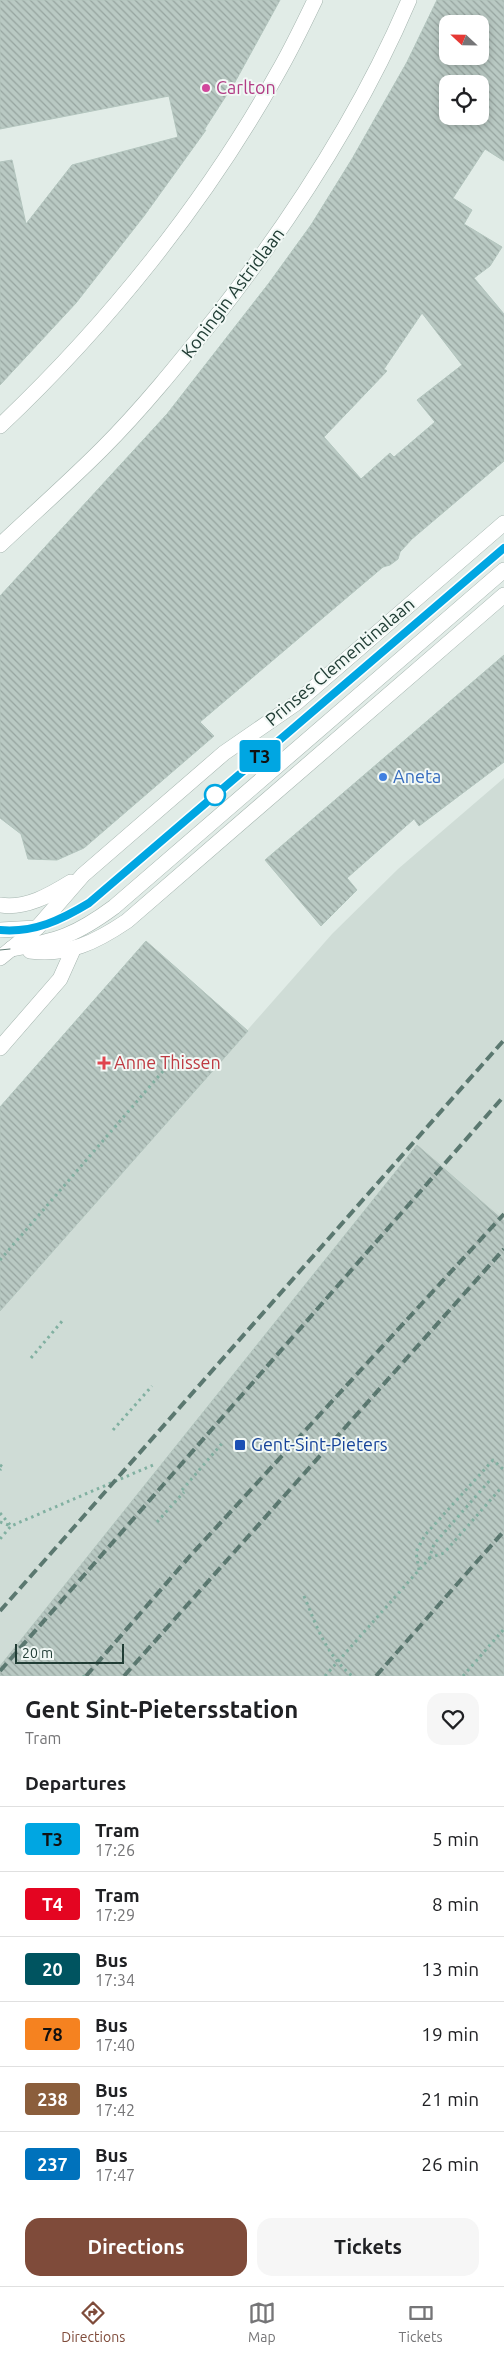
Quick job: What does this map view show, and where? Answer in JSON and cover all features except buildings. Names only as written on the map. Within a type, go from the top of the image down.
[{"type":"street","points":[[0,426],[41,388],[106,316],[218,170],[272,82],[315,0]]},
{"type":"street","name":"Koningin Astridlaan","points":[[0,544],[103,448],[173,372],[246,278],[289,218],[353,117],[410,0]]},
{"type":"street","name":"Prinses Clementinalaan","points":[[84,875],[224,753],[295,704],[504,523]]},
{"type":"street","points":[[2,951],[41,944],[78,932],[114,907],[504,570]]},
{"type":"street","points":[[2,951],[43,953],[73,950],[108,934],[127,921],[504,596]]},
{"type":"street","points":[[0,905],[8,906],[42,900],[84,875]]},
{"type":"street","points":[[2,951],[38,928],[84,875]]},
{"type":"street","points":[[0,930],[38,928]]},
{"type":"street","points":[[0,1048],[60,979],[73,950]]},
{"type":"path","points":[[0,1260],[164,1070]]},
{"type":"path","points":[[31,1358],[63,1320]]},
{"type":"path","points":[[113,1430],[152,1386]]},
{"type":"path","points":[[157,1522],[224,1442]]},
{"type":"path","points":[[419,1570],[416,1552],[425,1535],[493,1460],[504,1470]]},
{"type":"path","points":[[0,1465],[3,1467],[0,1470]]},
{"type":"path","points":[[0,1539],[11,1526],[153,1465]]},
{"type":"path","points":[[325,1676],[419,1570],[429,1558],[434,1544],[491,1479]]},
{"type":"path","points":[[429,1558],[444,1553],[501,1488]]},
{"type":"path","points":[[0,1514],[11,1526]]},
{"type":"path","points":[[0,1522],[11,1526]]},
{"type":"path","points":[[304,1596],[327,1649],[337,1663],[352,1676]]},
{"type":"path","points":[[463,1676],[504,1629]]},
{"type":"shaded area","points":[[504,778],[504,1676],[0,1676],[0,1311],[332,934],[398,869]]},
{"type":"tram line","points":[[37,928],[63,918],[89,903],[504,547]]},
{"type":"tram line","name":"T3","points":[[0,930],[38,928],[63,918],[89,903],[504,548]]},
{"type":"tram line","points":[[0,950],[10,949]]},
{"type":"railway","points":[[0,1611],[504,1040]]},
{"type":"railway","points":[[0,1671],[504,1096]]},
{"type":"railway","points":[[86,1676],[190,1556],[504,1214]]},
{"type":"railway","points":[[124,1676],[504,1249]]},
{"type":"railway","points":[[376,1676],[504,1531]]},
{"type":"place","name":"Carlton","points":[[206,88]]},
{"type":"place","name":"Aneta","points":[[383,777]]},
{"type":"place","name":"Anne Thissen","points":[[104,1063]]},
{"type":"place","name":"Gent-Sint-Pieters","points":[[240,1445]]}]
